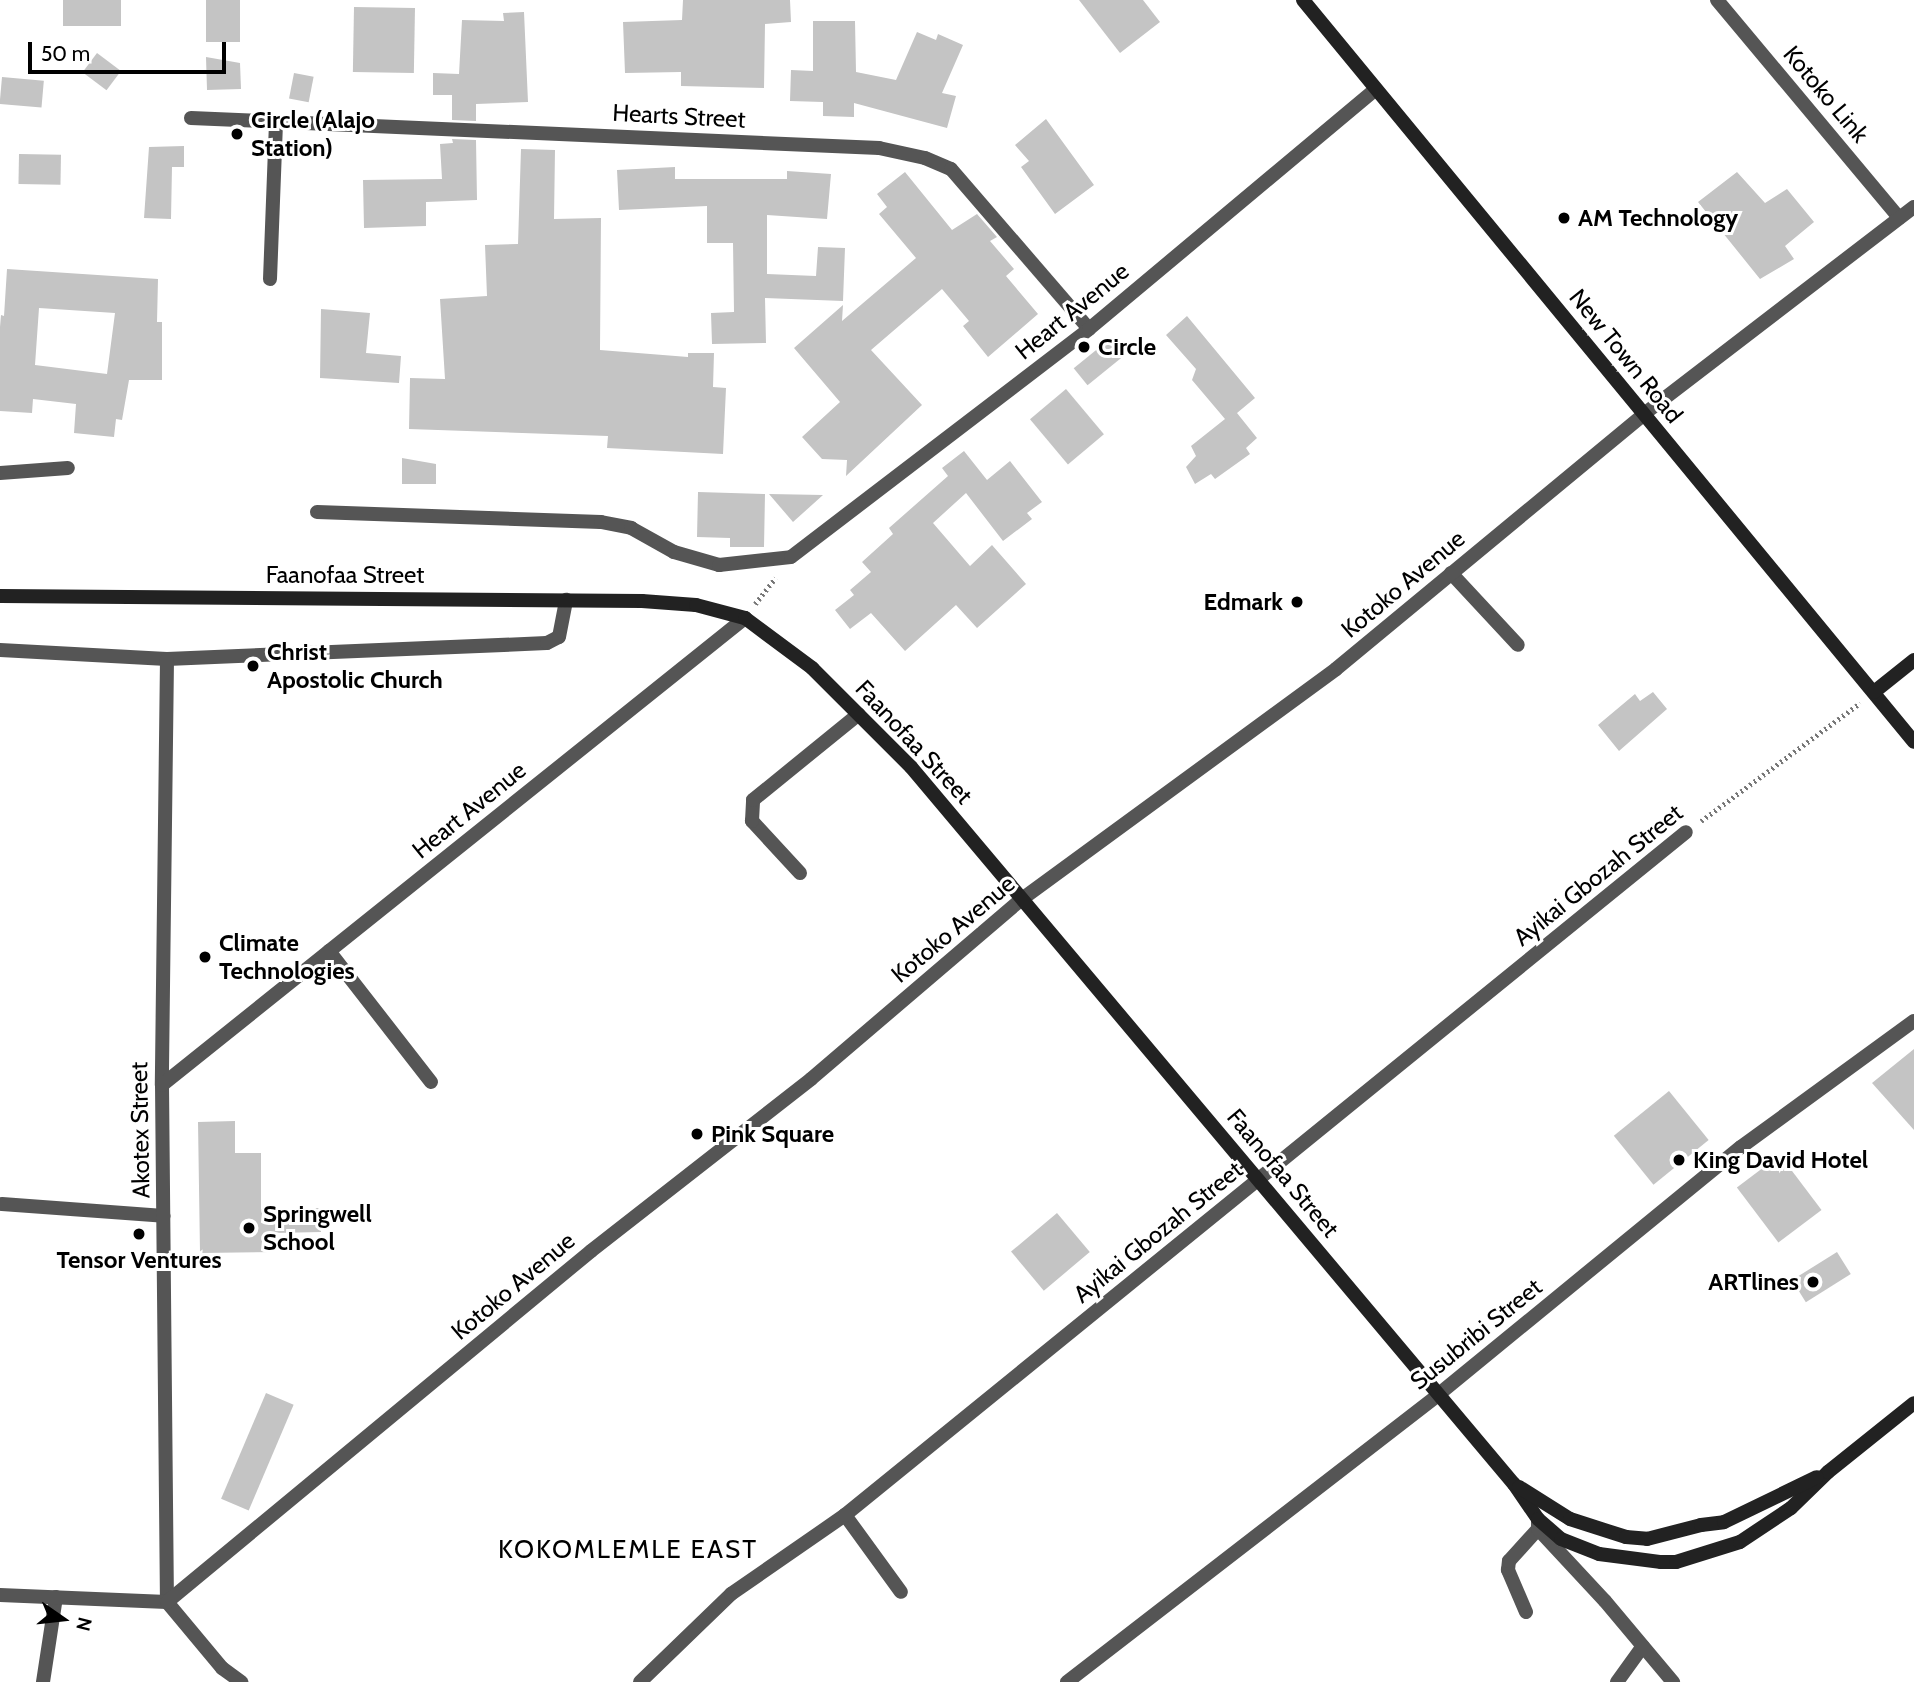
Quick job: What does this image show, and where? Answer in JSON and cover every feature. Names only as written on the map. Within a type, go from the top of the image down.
[{"type":"main road","name":"New Town Road","points":[[1303,0],[1914,742]]},
{"type":"main road","name":"Faanofaa Street","points":[[0,596],[566,600],[696,605],[745,618],[812,668],[911,767],[1514,1484]]},
{"type":"main road","points":[[1874,692],[1914,660]]},
{"type":"main road","points":[[1514,1484],[1538,1524],[1561,1539],[1590,1552],[1631,1560],[1676,1562],[1740,1542],[1791,1508],[1828,1472],[1914,1403]]},
{"type":"main road","points":[[1514,1484],[1570,1519],[1626,1537],[1647,1539],[1724,1522],[1828,1472]]},
{"type":"street","name":"Kotoko Link","points":[[1717,0],[1899,218]]},
{"type":"street","name":"Heart Avenue","points":[[791,558],[1088,329],[1375,90]]},
{"type":"street","name":"Hearts Street","points":[[191,118],[879,148],[925,158],[951,169],[1088,329]]},
{"type":"street","points":[[270,279],[276,120]]},
{"type":"street","name":"Kotoko Avenue","points":[[167,1602],[591,1251],[811,1079],[1022,899],[1336,669],[1644,414],[1914,207]]},
{"type":"street","points":[[0,474],[68,468]]},
{"type":"street","points":[[317,512],[601,522],[631,528],[674,552],[719,565],[791,558]]},
{"type":"street","points":[[1451,573],[1518,645]]},
{"type":"street","points":[[0,650],[167,659],[547,643],[559,637],[566,600]]},
{"type":"street","name":"Heart Avenue","points":[[162,1085],[745,618]]},
{"type":"street","name":"Akotex Street","points":[[167,659],[162,1085],[167,1602]]},
{"type":"street","points":[[800,873],[752,821],[753,800],[859,714]]},
{"type":"street","name":"Ayikai Gbozah Street","points":[[640,1682],[731,1594],[845,1515],[1686,832]]},
{"type":"street","points":[[329,951],[431,1082]]},
{"type":"street","name":"Susubribi Street","points":[[1067,1682],[1439,1394],[1741,1147],[1914,1020]]},
{"type":"street","points":[[2,1204],[164,1216]]},
{"type":"street","points":[[845,1515],[901,1592]]},
{"type":"street","points":[[1526,1612],[1508,1570],[1509,1562],[1538,1524],[1673,1682]]},
{"type":"street","points":[[0,1595],[167,1602],[222,1668],[241,1682]]},
{"type":"street","points":[[43,1682],[56,1597]]},
{"type":"street","points":[[1617,1682],[1643,1646]]},
{"type":"path","points":[[745,618],[791,558]]},
{"type":"path","name":"Ayikai Gbozah Street","points":[[1686,832],[1874,692]]},
{"type":"building","points":[[63,0],[121,0],[121,26],[63,26]]},
{"type":"building","points":[[206,0],[240,0],[240,42],[206,42]]},
{"type":"building","points":[[683,0],[790,0],[791,22],[765,24],[764,88],[681,86],[681,72],[625,73],[623,22],[682,20]]},
{"type":"building","points":[[1079,0],[1143,0],[1160,22],[1120,53]]},
{"type":"building","points":[[354,7],[415,8],[414,73],[353,72]]},
{"type":"building","points":[[524,12],[528,102],[476,104],[476,121],[452,120],[452,95],[433,95],[433,73],[459,74],[462,20],[504,21],[503,13]]},
{"type":"building","points":[[813,21],[855,21],[856,72],[896,80],[917,32],[936,40],[938,34],[963,45],[942,93],[956,96],[947,128],[854,103],[854,117],[823,116],[823,102],[790,101],[791,70],[813,71]]},
{"type":"building","points":[[97,53],[121,71],[107,90],[83,72]]},
{"type":"building","points":[[206,57],[240,63],[241,89],[207,90]]},
{"type":"building","points":[[294,73],[314,77],[309,102],[289,99]]},
{"type":"building","points":[[2,77],[44,81],[41,108],[0,104]]},
{"type":"building","points":[[1046,119],[1094,185],[1055,214],[1021,167],[1029,161],[1015,145]]},
{"type":"building","points":[[452,139],[476,140],[477,200],[426,202],[426,226],[364,228],[363,180],[442,179],[440,144],[453,143]]},
{"type":"building","points":[[184,146],[184,167],[172,167],[171,219],[144,218],[149,147]]},
{"type":"building","points":[[521,149],[555,150],[554,219],[601,218],[600,350],[688,357],[688,353],[714,353],[713,387],[726,388],[723,454],[607,448],[608,436],[409,429],[410,378],[445,379],[440,299],[487,296],[485,245],[518,244]]},
{"type":"building","points":[[19,154],[61,155],[60,185],[18,184]]},
{"type":"building","points":[[675,167],[675,179],[787,179],[787,171],[831,174],[827,219],[767,215],[767,274],[816,276],[818,247],[845,248],[843,301],[765,298],[766,343],[712,344],[711,313],[734,312],[733,243],[707,243],[707,206],[619,210],[617,170]]},
{"type":"building","points":[[905,172],[952,230],[977,214],[997,237],[990,241],[1014,269],[1006,276],[1038,314],[988,357],[963,326],[969,321],[942,289],[871,350],[922,405],[846,476],[847,460],[822,459],[802,437],[840,402],[794,348],[843,305],[842,321],[916,258],[879,214],[887,207],[877,194]]},
{"type":"building","points":[[1737,172],[1765,203],[1787,189],[1814,222],[1785,246],[1794,259],[1760,279],[1698,202]]},
{"type":"building","points":[[7,269],[158,279],[157,322],[162,322],[162,380],[129,380],[122,420],[116,419],[114,437],[74,433],[76,404],[33,399],[32,413],[0,411],[0,327],[1,315],[4,316]],"holes":[[[39,308],[115,313],[107,374],[35,365]]]},
{"type":"building","points":[[321,309],[370,313],[366,353],[401,356],[399,383],[320,378]]},
{"type":"building","points":[[1187,316],[1255,398],[1237,413],[1257,438],[1246,448],[1250,454],[1215,479],[1211,474],[1195,484],[1186,467],[1196,456],[1191,446],[1225,419],[1192,380],[1196,369],[1166,335]]},
{"type":"building","points":[[1111,338],[1125,355],[1088,385],[1074,368]]},
{"type":"building","points":[[1066,389],[1104,434],[1068,464],[1030,419]]},
{"type":"building","points":[[964,451],[987,480],[1010,461],[1042,502],[1027,513],[1032,519],[1003,541],[966,493],[933,523],[970,566],[992,545],[1026,584],[977,628],[956,605],[905,651],[871,613],[850,629],[835,610],[854,595],[850,590],[871,572],[862,562],[893,534],[889,528],[948,476],[942,468]]},
{"type":"building","points":[[402,458],[436,464],[436,484],[402,484]]},
{"type":"building","points":[[698,492],[765,494],[764,547],[730,547],[730,538],[697,537]]},
{"type":"building","points":[[769,494],[823,495],[793,522]]},
{"type":"building","points":[[1653,692],[1667,709],[1619,751],[1598,725],[1635,694],[1640,701]]},
{"type":"building","points":[[1914,1049],[1914,1130],[1872,1083]]},
{"type":"building","points":[[1669,1091],[1709,1140],[1653,1185],[1614,1136]]},
{"type":"building","points":[[235,1121],[235,1153],[261,1153],[261,1209],[320,1208],[321,1232],[275,1233],[275,1252],[200,1253],[198,1122]]},
{"type":"building","points":[[1780,1155],[1822,1210],[1778,1243],[1737,1187]]},
{"type":"building","points":[[1057,1213],[1090,1252],[1044,1291],[1011,1252]]},
{"type":"building","points":[[1837,1252],[1851,1274],[1806,1302],[1792,1280]]},
{"type":"building","points":[[266,1393],[294,1405],[249,1511],[221,1499]]},
{"type":"place","name":"Circle (Alajo Station)","points":[[237,134]]},
{"type":"place","name":"AM Technology","points":[[1564,218]]},
{"type":"place","name":"Circle","points":[[1084,347]]},
{"type":"place","name":"Edmark","points":[[1297,602]]},
{"type":"place","name":"Christ Apostolic Church","points":[[253,666]]},
{"type":"place","name":"Climate Technologies","points":[[205,957]]},
{"type":"place","name":"Pink Square","points":[[697,1134]]},
{"type":"place","name":"King David Hotel","points":[[1679,1160]]},
{"type":"place","name":"Springwell School","points":[[249,1228]]},
{"type":"place","name":"Tensor Ventures","points":[[139,1234]]},
{"type":"place","name":"ARTlines","points":[[1813,1282]]},
{"type":"district","name":"KOKOMLEMLE EAST","points":[[628,1550]]}]
